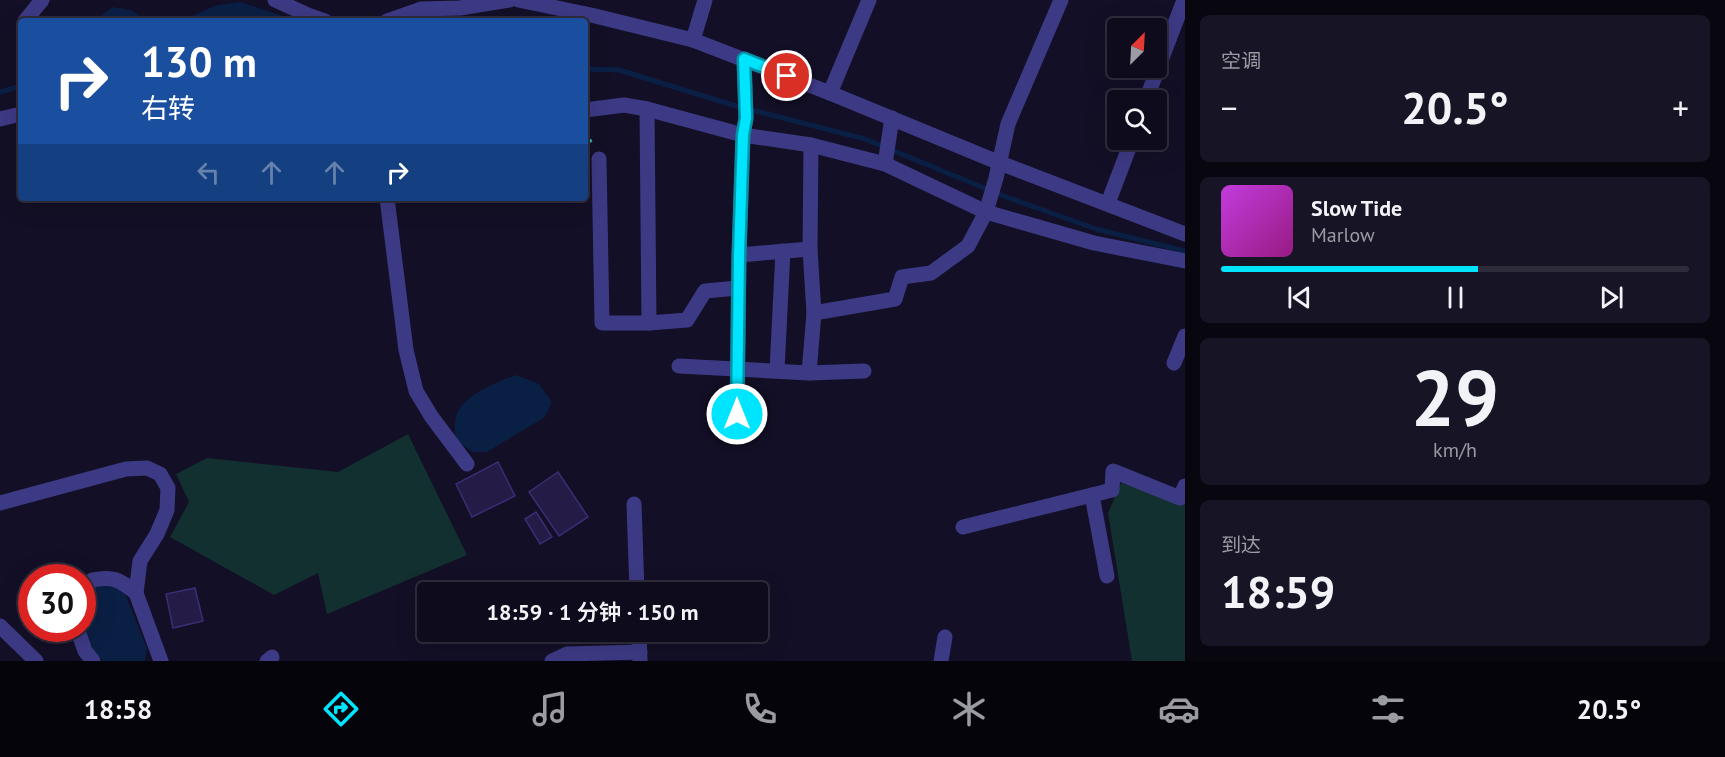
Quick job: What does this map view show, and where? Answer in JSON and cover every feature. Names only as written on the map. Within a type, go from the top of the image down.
[{"type":"street","points":[[27,18],[42,0]]},
{"type":"street","points":[[275,0],[316,18]]},
{"type":"street","points":[[394,18],[425,5],[460,8],[509,0]]},
{"type":"street","points":[[518,0],[693,40],[892,118],[998,171],[1108,203],[1185,234]]},
{"type":"street","points":[[693,40],[705,0]]},
{"type":"street","points":[[830,93],[869,0]]},
{"type":"street","points":[[814,313],[895,299],[902,277],[931,273],[968,246],[987,207],[998,171],[1008,124],[1061,0]]},
{"type":"street","points":[[1150,90],[1184,0]]},
{"type":"street","points":[[737,414],[739,255],[743,135],[746,118],[744,59]]},
{"type":"street","points":[[588,110],[624,105],[647,109],[743,135],[811,145],[885,162],[987,207],[1094,243],[1185,261]]},
{"type":"street","points":[[647,109],[650,323]]},
{"type":"street","points":[[0,119],[18,115]]},
{"type":"street","points":[[885,162],[892,118]]},
{"type":"street","points":[[809,373],[814,313],[810,249],[811,145]]},
{"type":"street","points":[[1108,203],[1128,150]]},
{"type":"street","points":[[599,159],[602,323],[687,320],[705,291],[738,288]]},
{"type":"street","points":[[387,201],[406,350],[416,391],[431,416],[467,464]]},
{"type":"street","points":[[739,255],[810,249]]},
{"type":"street","points":[[777,370],[783,251]]},
{"type":"street","points":[[1174,363],[1185,336]]},
{"type":"street","points":[[678,366],[809,373],[864,371]]},
{"type":"street","points":[[0,502],[126,469],[147,468],[160,474],[168,488],[167,510],[157,534],[140,561],[136,593]]},
{"type":"street","points":[[963,527],[1112,490],[1113,471],[1180,498],[1185,486]]},
{"type":"street","points":[[1092,495],[1107,576]]},
{"type":"street","points":[[634,504],[638,582]]},
{"type":"street","points":[[96,579],[109,577],[124,582],[136,593],[161,661]]},
{"type":"street","points":[[0,626],[36,661]]},
{"type":"street","points":[[941,661],[945,637]]},
{"type":"street","points":[[82,642],[85,651],[93,661]]},
{"type":"street","points":[[552,661],[567,654],[640,657],[639,642]]},
{"type":"path","points":[[588,136],[599,159]]},
{"type":"green space","points":[[408,434],[467,555],[327,614],[318,573],[274,595],[170,537],[189,502],[176,474],[207,458],[338,472]]},
{"type":"green space","points":[[1121,483],[1185,504],[1185,661],[1132,661],[1108,513]]},
{"type":"water","points":[[240,2],[289,18],[99,18],[113,7],[131,10],[141,17],[192,16],[217,5]]},
{"type":"water","points":[[516,375],[539,384],[552,402],[545,417],[487,452],[473,452],[455,440],[456,417],[459,409],[472,396]]},
{"type":"water","points":[[103,582],[124,591],[147,648],[145,661],[103,661],[92,650],[88,642],[96,642],[96,587]]},
{"type":"building","points":[[498,462],[515,496],[472,517],[456,484]]},
{"type":"building","points":[[558,472],[588,517],[559,536],[529,492]]},
{"type":"building","points":[[536,512],[552,537],[540,544],[525,519]]},
{"type":"building","points":[[195,588],[203,621],[173,628],[166,594]]},
{"type":"waterway","points":[[588,69],[619,70],[736,106],[865,139],[1001,195],[1096,229],[1185,251]]},
{"type":"waterway","points":[[0,92],[18,87]]},
{"type":"route","points":[[737,414],[739,255],[743,135],[746,118],[744,59],[787,76]]}]
